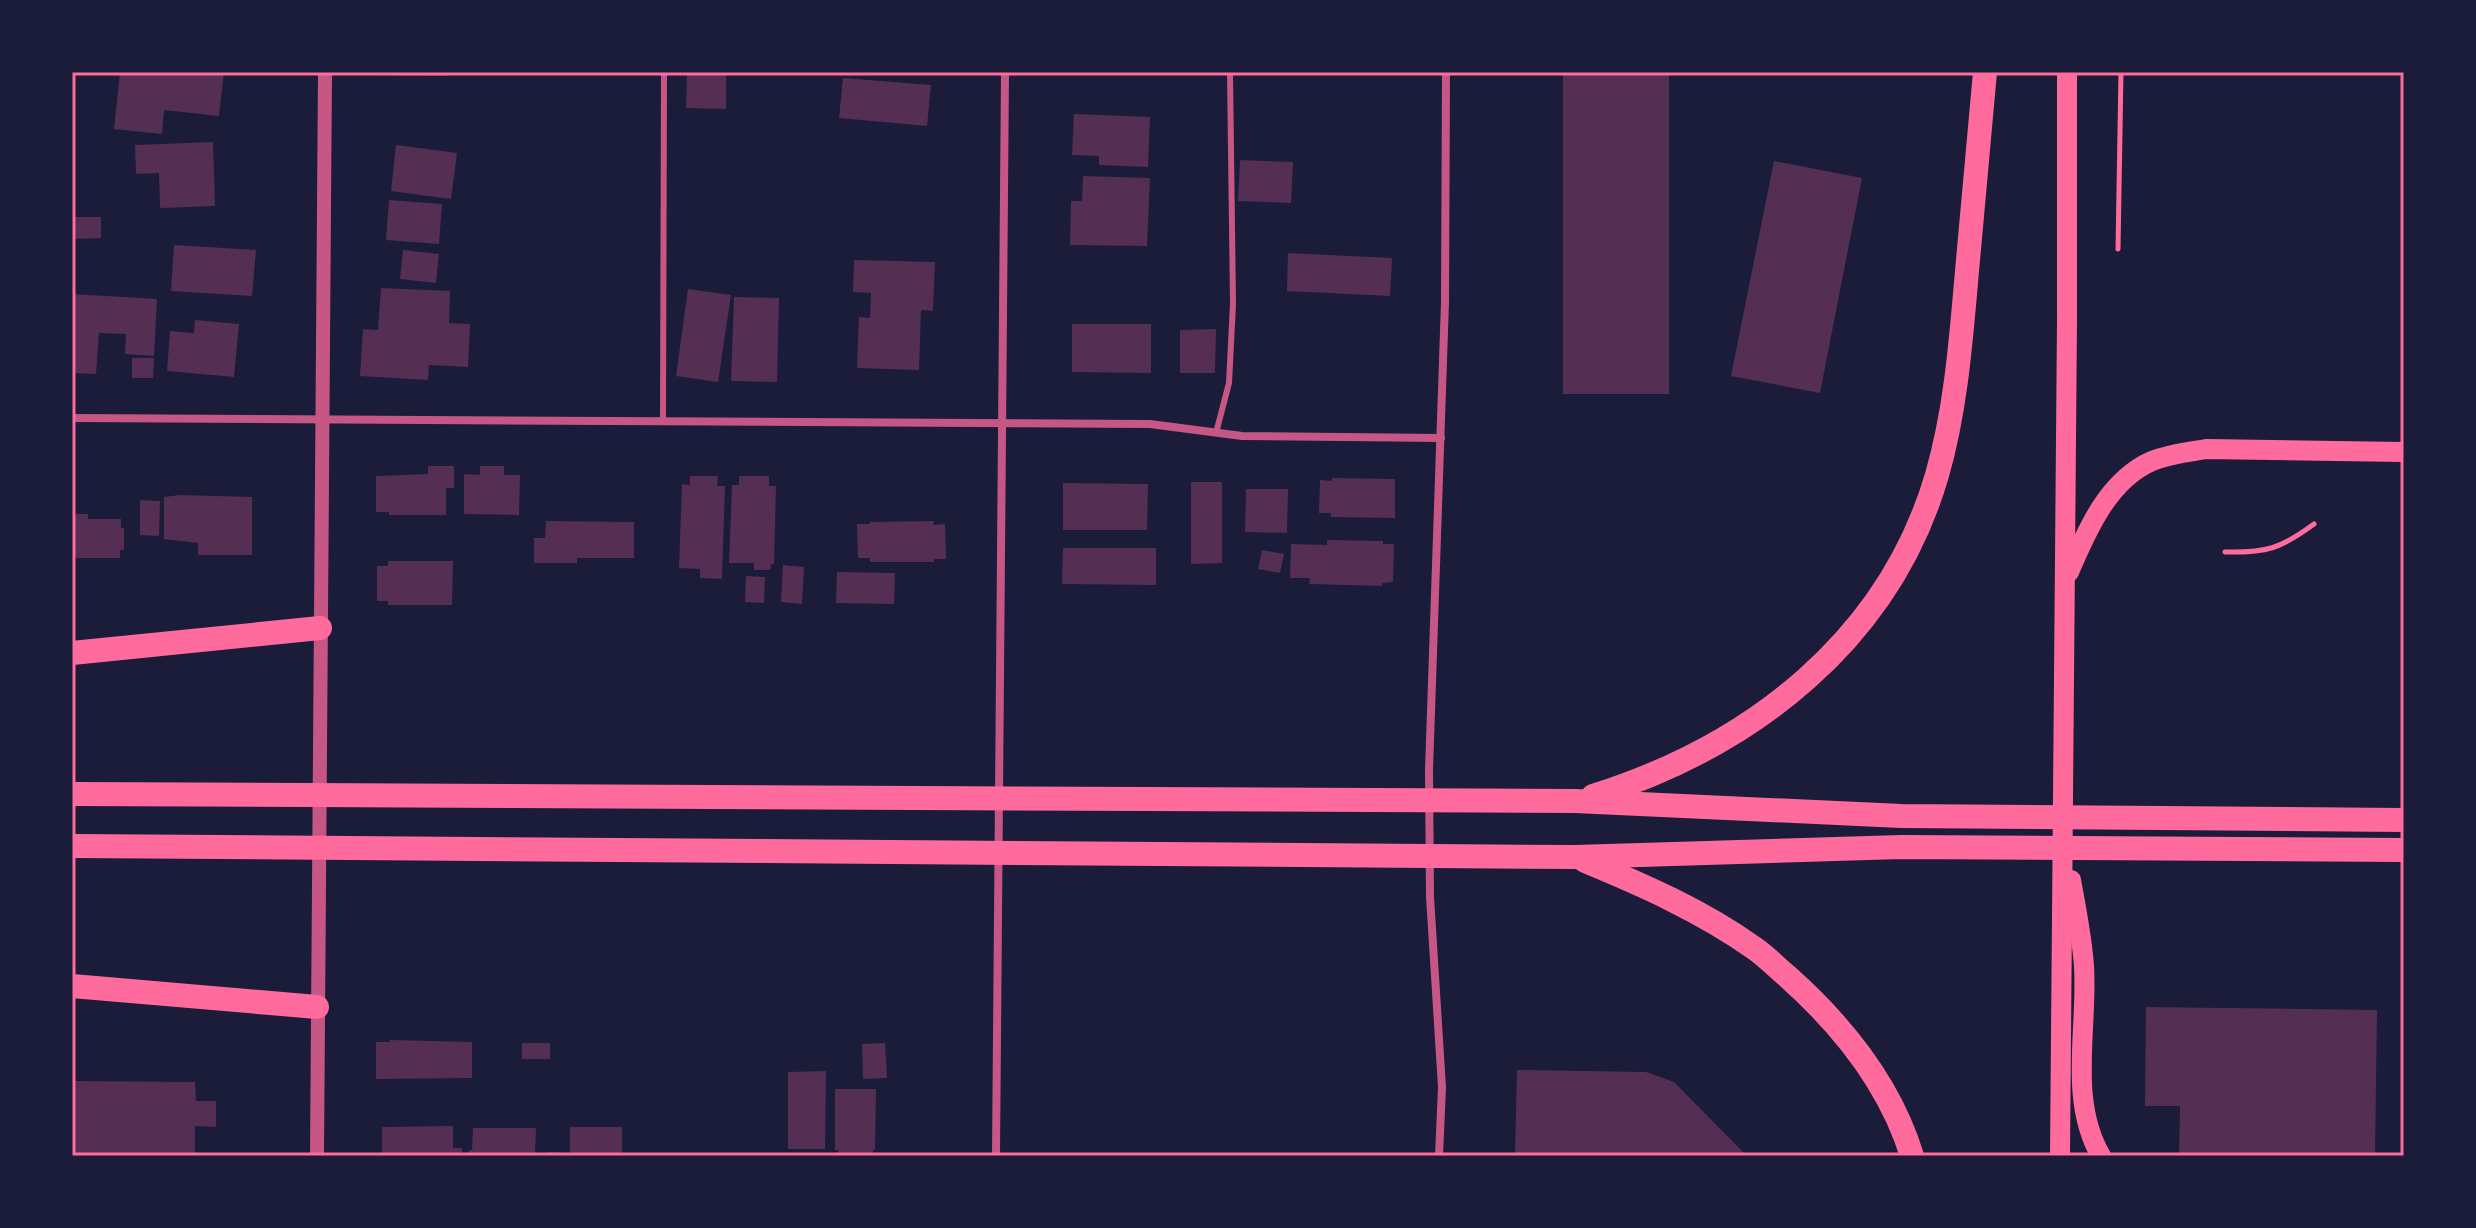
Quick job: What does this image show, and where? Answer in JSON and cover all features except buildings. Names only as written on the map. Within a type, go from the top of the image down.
[{"type":"highway","points":[[1575,801],[1663,770],[1718,742],[1777,704],[1832,656],[1880,599],[1913,538],[1936,476],[1952,412],[1985,72]]},
{"type":"highway","points":[[72,653],[320,628]]},
{"type":"highway","points":[[72,794],[1575,801],[1901,816],[2404,820]]},
{"type":"highway","points":[[72,846],[1575,857],[1901,847],[2404,850]]},
{"type":"highway","points":[[1575,857],[1645,886],[1701,915],[1755,949],[1805,993],[1852,1042],[1887,1097],[1912,1156]]},
{"type":"highway","points":[[72,986],[317,1007]]},
{"type":"main road","points":[[2060,1156],[2067,72]]},
{"type":"main road","points":[[2064,583],[2083,537],[2101,506],[2125,480],[2150,462],[2177,453],[2206,449],[2404,452]]},
{"type":"main road","points":[[2063,834],[2084,967],[2082,1093],[2095,1147],[2101,1156]]},
{"type":"street","points":[[317,1156],[325,72]]},
{"type":"street","points":[[996,1156],[1005,72]]},
{"type":"street","points":[[1439,1156],[1442,1087],[1430,897],[1429,770],[1445,302],[1446,72]]},
{"type":"street","points":[[72,418],[1150,424],[1242,436],[1441,438]]},
{"type":"lane","points":[[663,421],[664,72]]},
{"type":"lane","points":[[1216,433],[1229,383],[1233,304],[1230,72]]},
{"type":"path","points":[[2118,249],[2121,72]]},
{"type":"path","points":[[2225,552],[2263,551],[2295,538],[2314,524]]}]
